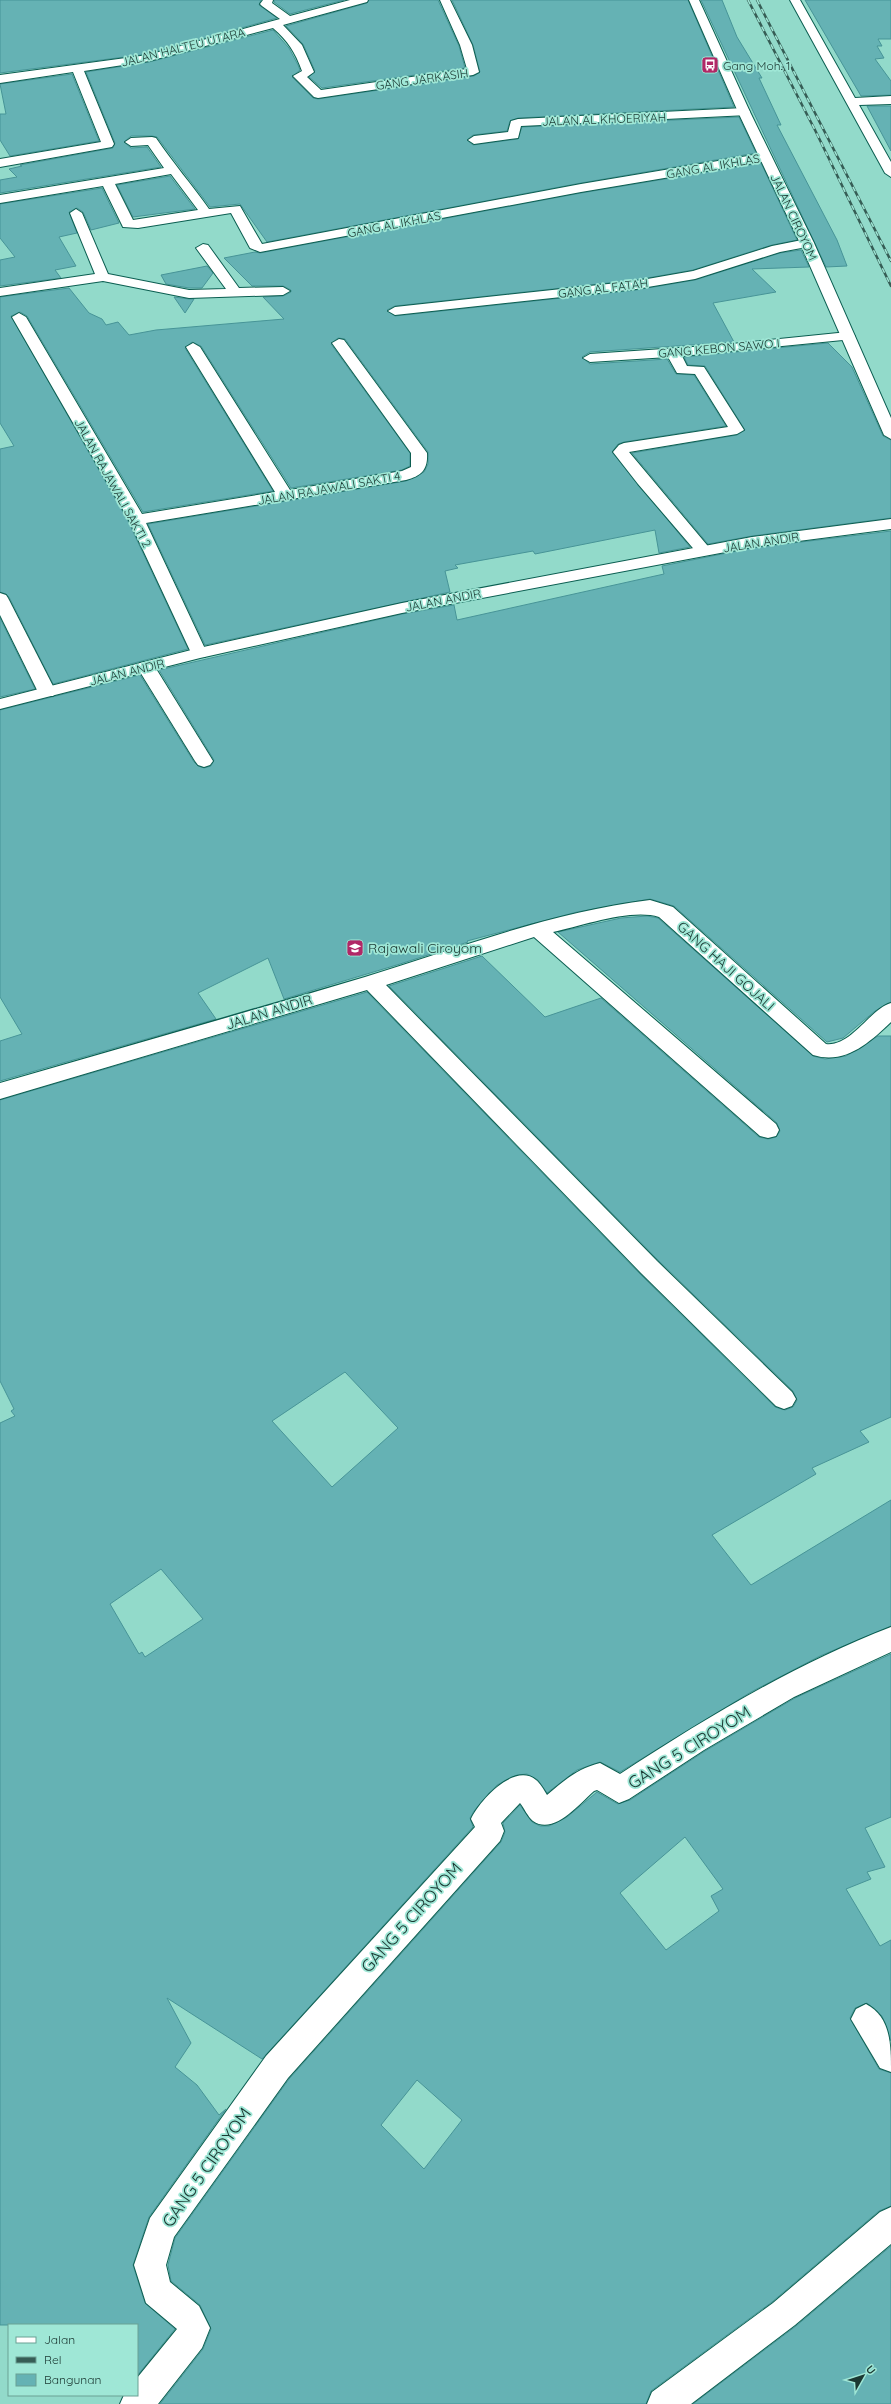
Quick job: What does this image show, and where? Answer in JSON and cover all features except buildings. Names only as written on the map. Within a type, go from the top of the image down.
[{"type":"street","points":[[268,0],[266,4],[288,20]]},
{"type":"street","name":"JALAN HALTEU UTARA","points":[[0,79],[149,58],[363,0]]},
{"type":"street","name":"GANG JARKASIH","points":[[275,24],[295,41],[302,51],[308,72],[299,76],[318,94],[474,72],[466,45],[445,0]]},
{"type":"street","name":"JALAN CIROYOM","points":[[694,0],[744,112],[807,243],[891,436]]},
{"type":"street","points":[[795,0],[851,102],[887,159],[891,173]]},
{"type":"street","points":[[0,163],[108,144],[78,69]]},
{"type":"street","points":[[851,102],[891,100]]},
{"type":"street","name":"JALAN AL KHOERIYAH","points":[[474,140],[508,137],[514,135],[515,124],[518,123],[744,112]]},
{"type":"street","points":[[107,181],[128,224],[138,224],[206,213],[174,170],[167,164],[152,141],[131,142]]},
{"type":"street","name":"GANG AL IKHLAS","points":[[206,213],[235,209],[255,245],[266,247],[581,188],[766,157]]},
{"type":"street","points":[[0,199],[174,170]]},
{"type":"street","points":[[76,212],[103,277]]},
{"type":"street","name":"GANG AL FATAH","points":[[395,311],[636,285],[687,277],[777,249],[807,243]]},
{"type":"street","points":[[203,248],[234,292]]},
{"type":"street","points":[[0,292],[80,279],[103,277],[188,294],[283,291]]},
{"type":"street","name":"JALAN RAJAWALI SAKTI 2","points":[[19,317],[137,520],[199,653]]},
{"type":"street","name":"GANG KEBON SAWO I","points":[[590,358],[848,336]]},
{"type":"street","name":"JALAN RAJAWALI SAKTI 4","points":[[137,520],[406,475],[418,469],[420,462],[419,453],[339,343]]},
{"type":"street","points":[[193,347],[286,495]]},
{"type":"street","points":[[673,352],[682,370],[698,370],[737,430],[624,448],[620,452],[643,481],[704,551]]},
{"type":"street","name":"JALAN ANDIR","points":[[0,704],[199,653],[402,608],[752,542],[891,524]]},
{"type":"street","points":[[0,598],[47,692]]},
{"type":"street","points":[[146,667],[204,761]]},
{"type":"street","name":"GANG HAJI GOJALI","points":[[537,929],[617,911],[650,907],[666,912],[820,1050],[826,1053],[840,1050],[866,1033],[891,1010]]},
{"type":"street","points":[[537,929],[768,1130]]},
{"type":"street","name":"JALAN ANDIR","points":[[0,1091],[371,982],[537,929]]},
{"type":"street","points":[[371,982],[649,1267],[784,1399]]},
{"type":"street","name":"GANG 5 CIROYOM","points":[[137,2404],[191,2337],[194,2328],[188,2317],[157,2292],[150,2265],[161,2229],[276,2067],[490,1831],[485,1818],[514,1790],[526,1789],[543,1811],[549,1811],[586,1780],[600,1776],[619,1790],[694,1742],[785,1688],[891,1639]]},
{"type":"street","points":[[866,2019],[891,2056]]},
{"type":"street","points":[[664,2404],[784,2314],[891,2223]]},
{"type":"railway","points":[[748,0],[815,130],[891,286]]},
{"type":"railway","points":[[757,0],[891,261]]},
{"type":"place","name":"Gang Moh. 1","points":[[710,65]]},
{"type":"place","name":"Rajawali Ciroyom","points":[[355,948]]}]
